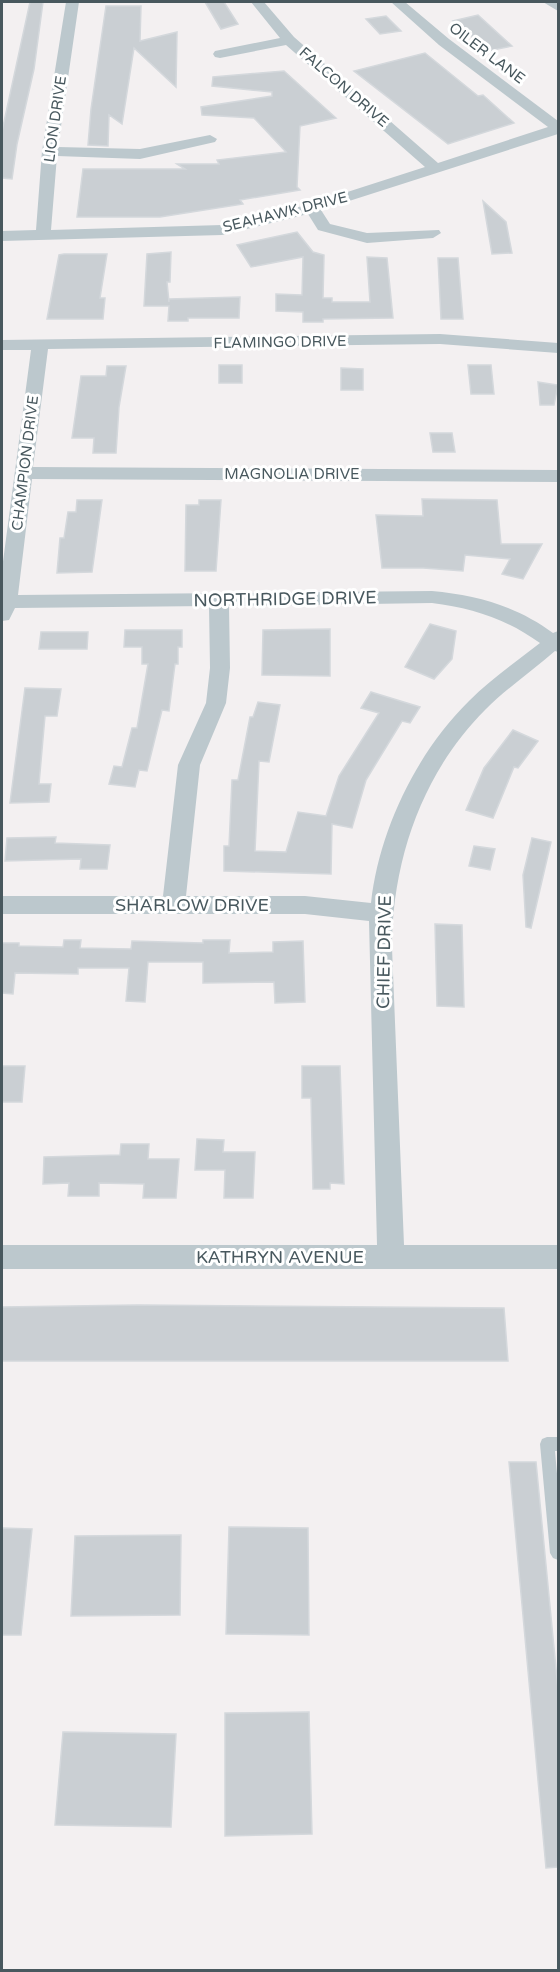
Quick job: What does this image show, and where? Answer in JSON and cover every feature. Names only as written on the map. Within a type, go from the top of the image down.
[{"type":"street","name":"LION DRIVE","points":[[43,236],[50,152],[72,2]]},
{"type":"street","name":"FALCON DRIVE","points":[[256,2],[289,40],[435,168]]},
{"type":"street","name":"OILER LANE","points":[[397,2],[444,42],[558,128]]},
{"type":"street","points":[[550,2],[558,8]]},
{"type":"street","points":[[220,54],[289,40]]},
{"type":"street","name":"SEAHAWK DRIVE","points":[[2,236],[222,230],[312,208],[558,128]]},
{"type":"street","points":[[50,152],[140,154],[210,140]]},
{"type":"street","points":[[312,208],[324,227],[367,238],[434,233]]},
{"type":"street","name":"FLAMINGO DRIVE","points":[[2,345],[440,339],[558,348]]},
{"type":"street","name":"CHAMPION DRIVE","points":[[3,607],[24,473],[40,345]]},
{"type":"street","name":"MAGNOLIA DRIVE","points":[[24,473],[558,476]]},
{"type":"street","name":"NORTHRIDGE DRIVE","points":[[3,607],[389,596],[456,599],[501,612],[557,642]]},
{"type":"street","points":[[174,904],[189,765],[216,703],[220,668],[219,601]]},
{"type":"street","name":"CHIEF DRIVE","points":[[391,1257],[381,964],[382,913],[388,869],[413,797],[454,732],[472,710],[503,680],[557,642]]},
{"type":"street","name":"SHARLOW DRIVE","points":[[2,905],[305,905],[382,913]]},
{"type":"street","name":"KATHRYN AVENUE","points":[[2,1257],[558,1257]]},
{"type":"lane","points":[[558,1444],[547,1444],[558,1553]]},
{"type":"building","points":[[30,2],[43,2],[34,69],[17,144],[12,179],[2,178],[2,131]]},
{"type":"building","points":[[205,2],[224,2],[238,24],[221,29]]},
{"type":"building","points":[[106,6],[141,6],[140,41],[177,32],[176,87],[134,48],[122,124],[109,115],[108,146],[88,145],[91,109]]},
{"type":"building","points":[[478,15],[512,46],[488,51],[453,21]]},
{"type":"building","points":[[386,16],[401,31],[380,34],[366,19]]},
{"type":"building","points":[[425,53],[478,96],[483,95],[514,123],[448,144],[354,71]]},
{"type":"building","points":[[284,71],[336,118],[300,126],[297,187],[300,190],[240,200],[243,204],[160,217],[77,217],[83,169],[185,169],[177,164],[219,164],[217,160],[286,152],[254,118],[202,115],[201,107],[272,96],[272,92],[212,86],[213,77]]},
{"type":"building","points":[[483,201],[506,222],[512,253],[492,254]]},
{"type":"building","points":[[297,232],[313,252],[324,255],[323,298],[332,298],[332,302],[370,302],[367,257],[387,258],[393,318],[323,319],[323,322],[303,322],[303,312],[276,311],[276,294],[302,295],[303,257],[251,267],[237,245]]},
{"type":"building","points":[[171,252],[170,282],[167,282],[169,302],[169,299],[240,297],[239,318],[188,318],[188,321],[168,321],[169,306],[144,306],[147,254]]},
{"type":"building","points":[[107,254],[100,298],[105,298],[103,319],[47,319],[59,255]]},
{"type":"building","points":[[438,258],[458,258],[463,319],[441,319]]},
{"type":"building","points":[[219,365],[242,365],[242,383],[219,383]]},
{"type":"building","points":[[468,365],[491,365],[494,394],[471,394]]},
{"type":"building","points":[[107,366],[126,366],[119,407],[116,453],[93,453],[94,438],[72,438],[81,376],[106,376]]},
{"type":"building","points":[[341,368],[363,369],[363,390],[341,390]]},
{"type":"building","points":[[538,382],[558,385],[554,405],[540,405]]},
{"type":"building","points":[[430,433],[452,433],[455,452],[433,452]]},
{"type":"building","points":[[422,499],[497,500],[501,544],[542,544],[523,579],[502,574],[510,559],[465,555],[463,571],[382,568],[376,515],[423,516]]},
{"type":"building","points":[[77,500],[102,500],[92,572],[57,573],[60,538],[64,538],[68,512],[76,512]]},
{"type":"building","points":[[199,500],[221,500],[216,571],[185,571],[186,505],[199,505]]},
{"type":"building","points":[[430,624],[456,631],[452,659],[434,679],[405,667]]},
{"type":"building","points":[[330,629],[330,676],[262,675],[263,630]]},
{"type":"building","points":[[125,630],[182,630],[182,647],[178,647],[178,664],[175,664],[169,711],[162,710],[147,771],[139,770],[135,787],[109,784],[114,766],[122,767],[132,728],[137,728],[148,664],[142,664],[142,647],[124,647]]},
{"type":"building","points":[[41,632],[88,632],[87,649],[39,649]]},
{"type":"building","points":[[25,688],[61,689],[57,716],[45,716],[39,784],[51,784],[49,802],[10,803]]},
{"type":"building","points":[[371,692],[420,707],[410,723],[402,721],[366,780],[352,828],[332,824],[331,874],[224,871],[224,846],[229,846],[232,780],[238,780],[250,717],[253,717],[258,702],[280,705],[269,762],[259,761],[255,851],[286,852],[298,812],[326,816],[339,776],[379,713],[361,708]]},
{"type":"building","points":[[513,730],[538,741],[518,768],[514,767],[493,818],[466,810],[484,768]]},
{"type":"building","points":[[56,837],[55,843],[110,845],[107,869],[80,869],[81,859],[5,861],[7,838]]},
{"type":"building","points":[[532,838],[551,842],[531,928],[526,927],[523,875]]},
{"type":"building","points":[[474,846],[495,849],[490,870],[469,866]]},
{"type":"building","points":[[435,924],[462,925],[464,1007],[437,1006]]},
{"type":"building","points":[[64,940],[81,940],[80,948],[131,949],[132,941],[203,943],[203,940],[230,940],[229,953],[273,952],[273,942],[303,941],[305,1002],[275,1003],[274,982],[203,983],[203,962],[148,962],[145,1002],[126,1001],[129,968],[78,968],[78,974],[15,973],[13,994],[2,993],[2,943],[19,943],[19,946],[63,947]]},
{"type":"building","points":[[2,1066],[25,1066],[22,1102],[2,1102]]},
{"type":"building","points":[[302,1066],[340,1066],[344,1184],[330,1183],[330,1189],[313,1189],[311,1098],[302,1098]]},
{"type":"building","points":[[197,1139],[224,1140],[223,1152],[255,1152],[253,1198],[224,1198],[225,1170],[195,1170]]},
{"type":"building","points":[[121,1144],[149,1144],[148,1159],[179,1159],[176,1198],[143,1198],[144,1184],[99,1183],[99,1196],[68,1196],[69,1183],[43,1184],[44,1157],[120,1155]]},
{"type":"building","points":[[138,1305],[504,1308],[508,1361],[2,1361],[2,1307]]},
{"type":"building","points":[[509,1462],[536,1462],[558,1689],[558,1867],[546,1868]]},
{"type":"building","points":[[229,1527],[308,1528],[309,1635],[226,1634]]},
{"type":"building","points":[[2,1528],[32,1529],[21,1635],[2,1635]]},
{"type":"building","points":[[181,1535],[180,1615],[71,1616],[75,1536]]},
{"type":"building","points":[[309,1712],[312,1834],[225,1836],[225,1713]]},
{"type":"building","points":[[63,1732],[176,1734],[171,1827],[55,1825]]}]
